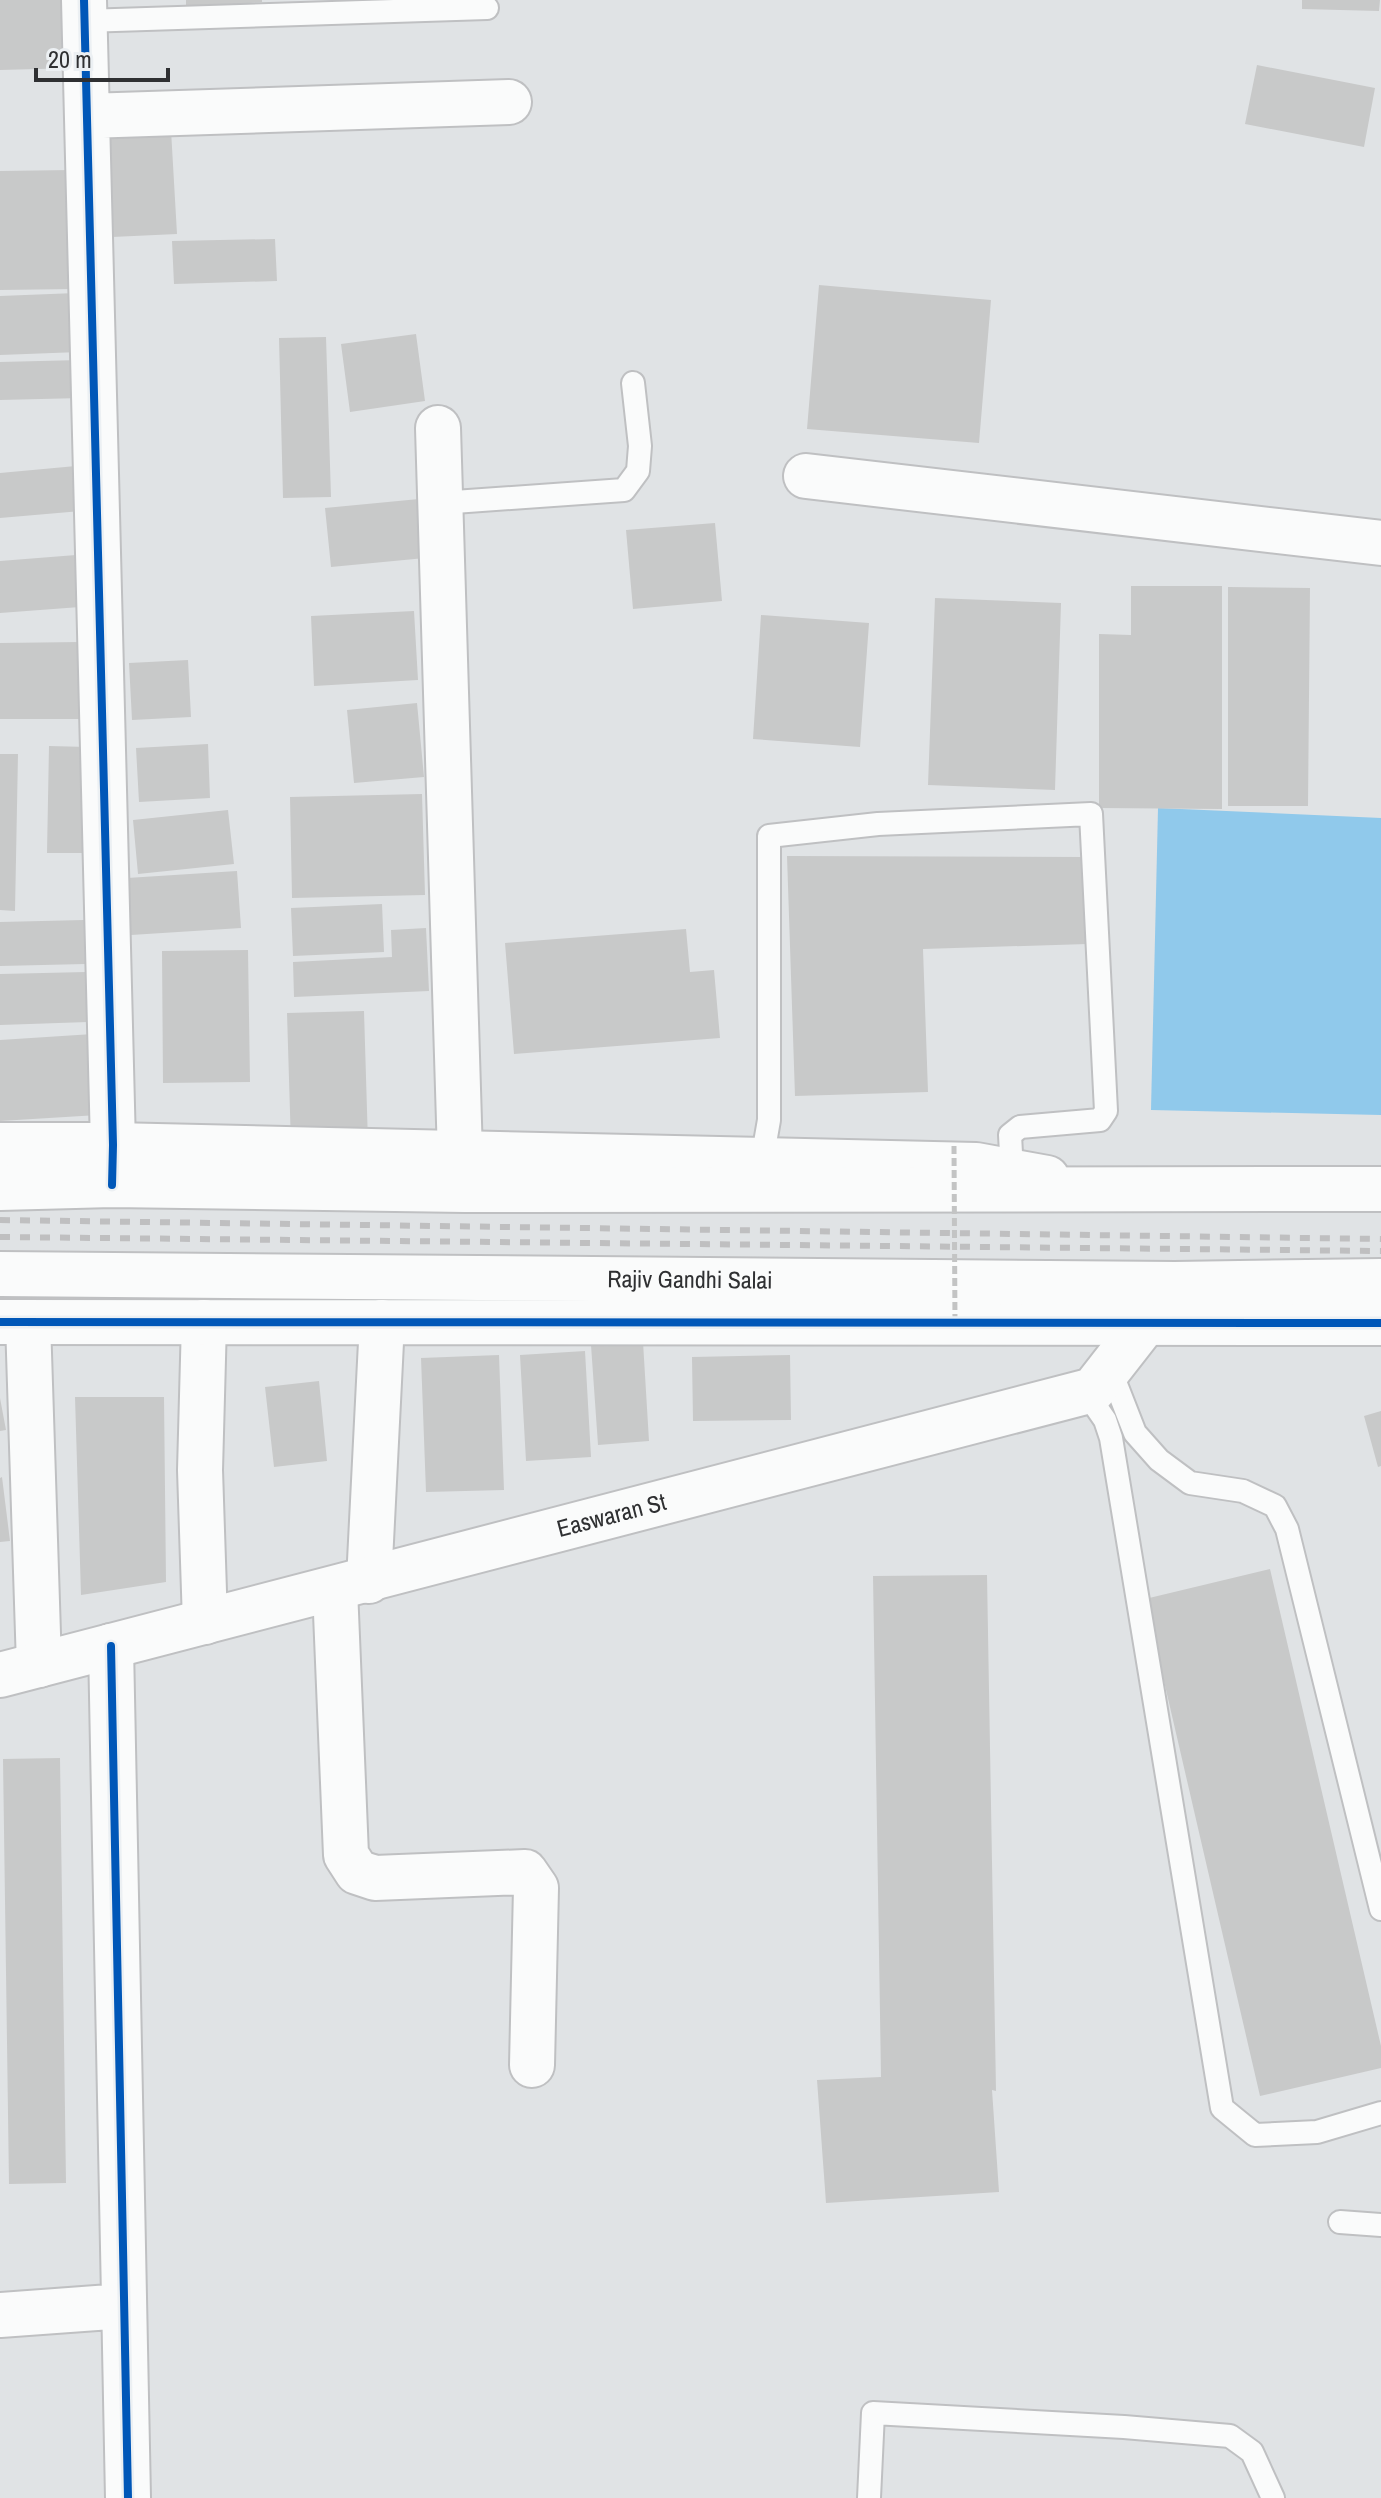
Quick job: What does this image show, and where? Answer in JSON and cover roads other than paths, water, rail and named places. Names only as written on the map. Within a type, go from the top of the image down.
[{"type":"street","points":[[84,11],[113,1165]]},
{"type":"street","points":[[87,116],[509,102]]},
{"type":"street","points":[[438,428],[463,1172]]},
{"type":"street","points":[[806,476],[1381,543]]},
{"type":"street","points":[[0,1145],[113,1165],[1116,1190],[1381,1189]]},
{"type":"street","points":[[463,1172],[762,1160],[976,1165],[1116,1190]]},
{"type":"street","points":[[0,1188],[113,1165]]},
{"type":"street","name":"Rajiv Gandhi Salai","points":[[0,1274],[1175,1284],[1381,1281]]},
{"type":"street","points":[[1098,1380],[1175,1284]]},
{"type":"street","points":[[20,1670],[14,1322],[1381,1323]]},
{"type":"street","points":[[204,1322],[200,1470],[205,1622]]},
{"type":"street","points":[[382,1322],[352,1585],[346,1855],[357,1872],[375,1878],[525,1872],[536,1888],[532,2065]]},
{"type":"street","name":"Easwaran St","points":[[20,1670],[352,1585],[1098,1380]]},
{"type":"street","points":[[111,1646],[128,2498]]},
{"type":"street","points":[[0,2315],[124,2306]]},
{"type":"lane","points":[[84,11],[487,8]]},
{"type":"lane","points":[[440,503],[624,490],[638,471],[640,446],[633,383]]},
{"type":"lane","points":[[762,1160],[769,1120],[769,836],[878,824],[1091,814],[1106,1111],[1100,1120],[1020,1127],[1010,1135],[1012,1171]]},
{"type":"lane","points":[[1098,1380],[1135,1433],[1159,1460],[1190,1483],[1243,1491],[1275,1506],[1287,1529],[1381,1909]]},
{"type":"lane","points":[[1098,1380],[1111,1438],[1222,2108],[1255,2135],[1317,2132],[1381,2113]]},
{"type":"lane","points":[[1340,2222],[1381,2225]]},
{"type":"lane","points":[[869,2498],[873,2413],[1230,2436],[1252,2452],[1273,2498]]},
{"type":"water","points":[[1158,808],[1381,818],[1381,1115],[1151,1110]]},
{"type":"railway","points":[[0,1220],[1381,1239]]},
{"type":"railway","points":[[0,1237],[1381,1251]]}]
